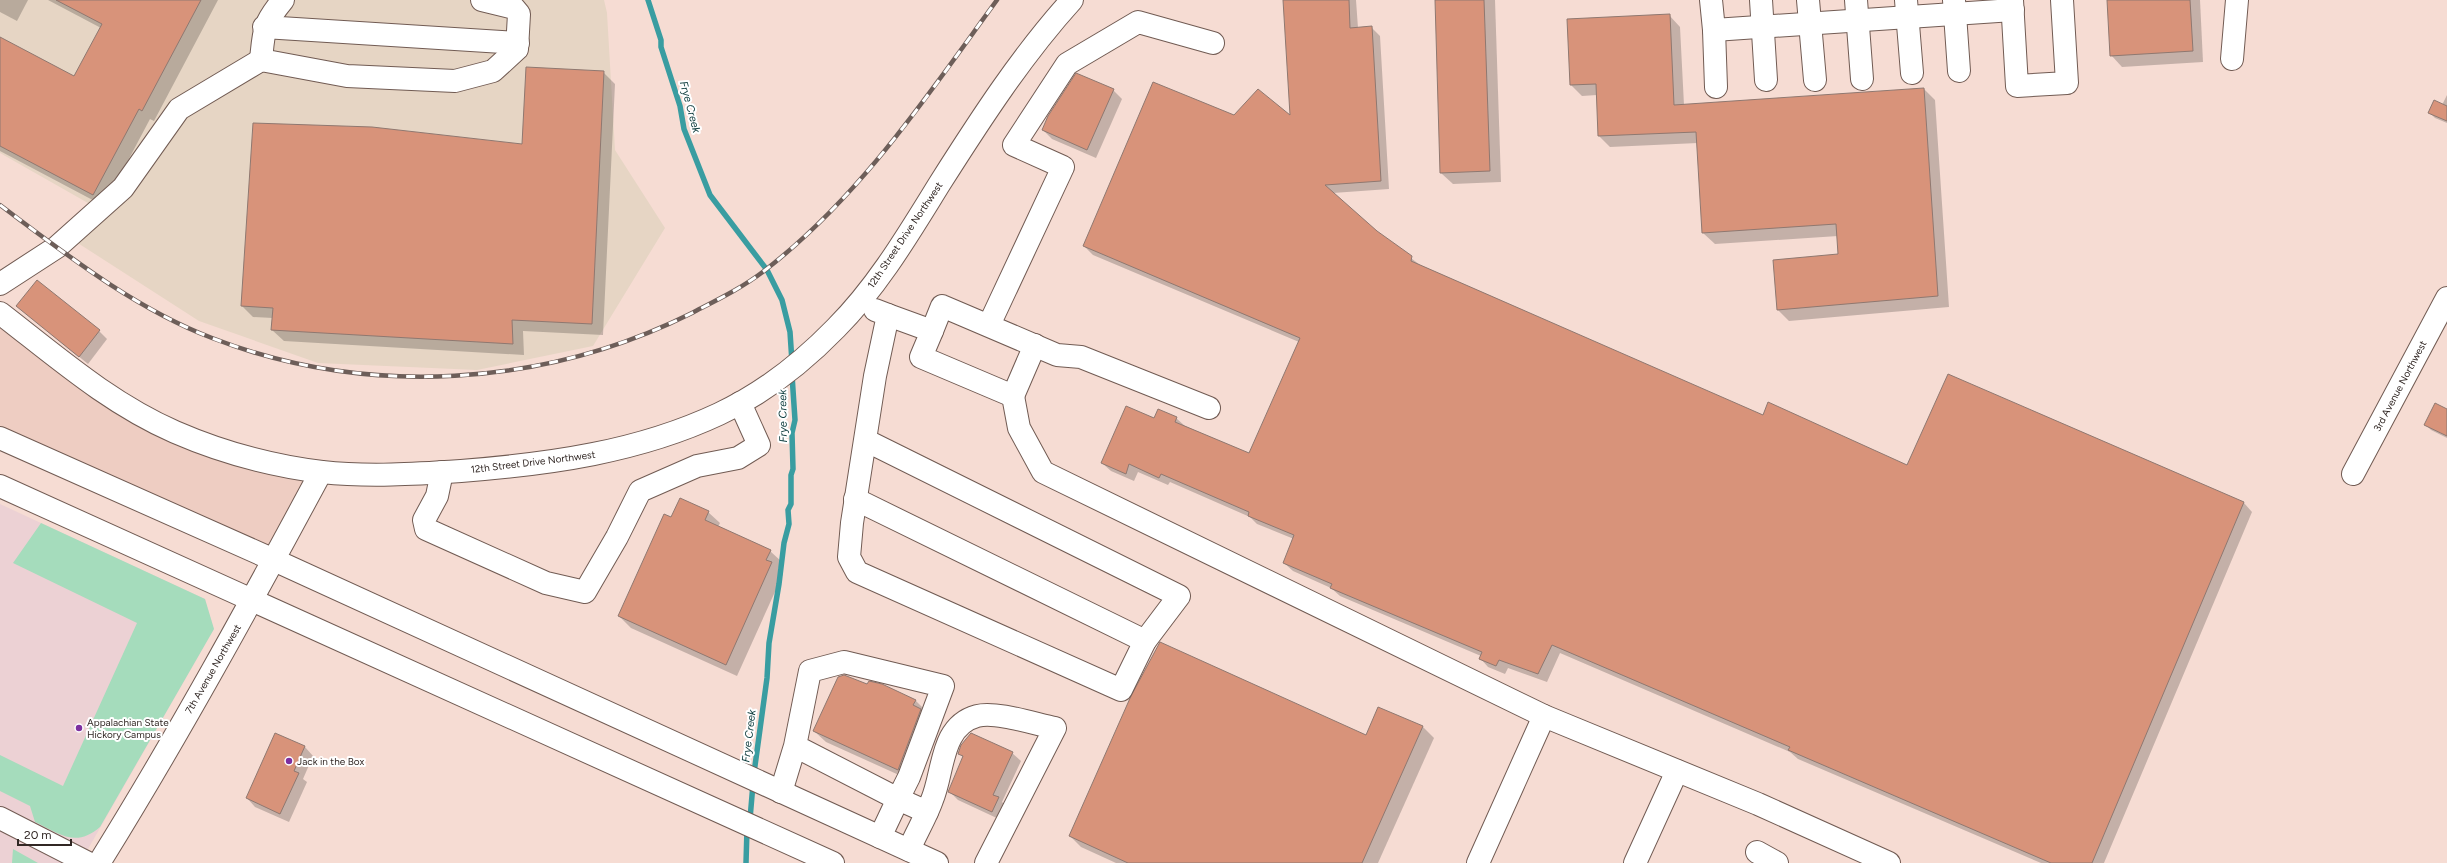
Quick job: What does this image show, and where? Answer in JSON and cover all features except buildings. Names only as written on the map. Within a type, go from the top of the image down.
[{"type":"main road","points":[[261,60],[264,27],[269,17],[283,0]]},
{"type":"main road","points":[[0,284],[57,247],[123,188],[179,109],[261,60],[347,76],[455,81],[493,70],[517,49],[519,14],[514,8],[482,0]]},
{"type":"main road","name":"12th Street Drive Northwest","points":[[0,313],[87,382],[146,418],[177,433],[232,452],[276,464],[322,472],[370,475],[442,472],[506,467],[603,453],[687,428],[740,403],[773,383],[808,356],[858,303],[906,237],[1032,46],[1072,0]]},
{"type":"main road","points":[[1711,0],[1714,30],[1716,87]]},
{"type":"main road","points":[[1761,0],[1766,80]]},
{"type":"main road","points":[[1808,0],[1815,80]]},
{"type":"main road","points":[[1714,30],[1809,24],[1857,10],[2012,5],[2017,86],[2067,83],[2062,0]]},
{"type":"main road","points":[[2232,59],[2238,0]]},
{"type":"main road","points":[[1955,7],[1958,71]]},
{"type":"main road","points":[[1906,9],[1912,73]]},
{"type":"main road","points":[[1857,10],[1862,80]]},
{"type":"main road","points":[[989,325],[1063,167],[1014,145],[1067,64],[1138,22],[1213,43]]},
{"type":"main road","points":[[264,27],[518,43]]},
{"type":"main road","name":"3rd Avenue Northwest","points":[[2352,474],[2447,298]]},
{"type":"main road","points":[[858,303],[932,331]]},
{"type":"main road","points":[[1013,396],[921,357],[942,306],[1057,355],[1081,357],[1209,408]]},
{"type":"main road","points":[[865,440],[1179,596],[1145,641],[1122,690],[857,572],[849,557],[865,440],[888,315]]},
{"type":"main road","points":[[1036,345],[1013,396],[1019,428],[1043,472],[1544,716],[1677,771],[1889,863]]},
{"type":"main road","points":[[442,472],[437,496],[424,520],[426,529],[546,582],[585,592],[617,537],[640,491],[696,466],[738,458],[759,445],[740,403]]},
{"type":"main road","points":[[0,438],[274,560],[937,863]]},
{"type":"main road","name":"7th Avenue Northwest","points":[[98,863],[138,800],[253,599],[322,472]]},
{"type":"main road","points":[[0,486],[253,599],[833,863]]},
{"type":"main road","points":[[856,499],[1145,641]]},
{"type":"main road","points":[[781,792],[796,746],[810,672],[844,662],[944,686],[909,777],[880,837]]},
{"type":"main road","points":[[908,850],[933,799],[940,763],[952,736],[961,723],[978,716],[996,716],[1055,728],[986,863]]},
{"type":"main road","points":[[1478,863],[1544,716]]},
{"type":"main road","points":[[796,746],[898,799],[927,812]]},
{"type":"main road","points":[[1635,863],[1677,771]]},
{"type":"main road","points":[[0,818],[88,863]]},
{"type":"main road","points":[[1757,852],[1777,863]]},
{"type":"shaded area","points":[[0,0],[604,0],[607,13],[615,150],[665,228],[593,346],[477,370],[318,363],[199,321],[70,238],[88,203],[0,153]]},
{"type":"shaded area","points":[[0,313],[146,418],[321,472],[274,560],[0,438]]},
{"type":"shaded area","name":"Appalachian State Hickory Campus","points":[[0,504],[205,599],[214,629],[80,863],[0,863]]},
{"type":"green space","points":[[41,523],[205,599],[214,629],[100,827],[83,837],[75,838],[60,834],[35,822],[30,806],[0,791],[0,755],[63,786],[137,623],[13,563]]},
{"type":"green space","points":[[13,849],[38,863],[12,863]]},
{"type":"waterway","name":"Frye Creek","points":[[648,0],[680,106],[684,129],[710,195],[767,270],[782,300],[790,332],[792,362]]},
{"type":"waterway","name":"Frye Creek","points":[[754,773],[767,678],[769,643],[784,543],[789,524],[788,510],[791,504],[791,475],[793,469],[792,433],[795,420],[792,375]]},
{"type":"waterway","name":"Frye Creek","points":[[750,819],[753,784]]},
{"type":"waterway","name":"Frye Creek","points":[[746,863],[747,829]]},
{"type":"railway","points":[[0,205],[50,243],[102,279],[155,312],[212,338],[271,357],[332,370],[393,376],[455,376],[516,369],[576,357],[635,338],[692,313],[756,277],[799,242],[831,211],[890,144],[945,72],[997,0]]},
{"type":"place","name":"Appalachian State Hickory Campus","points":[[79,728]]},
{"type":"place","name":"Jack in the Box","points":[[289,761]]}]
